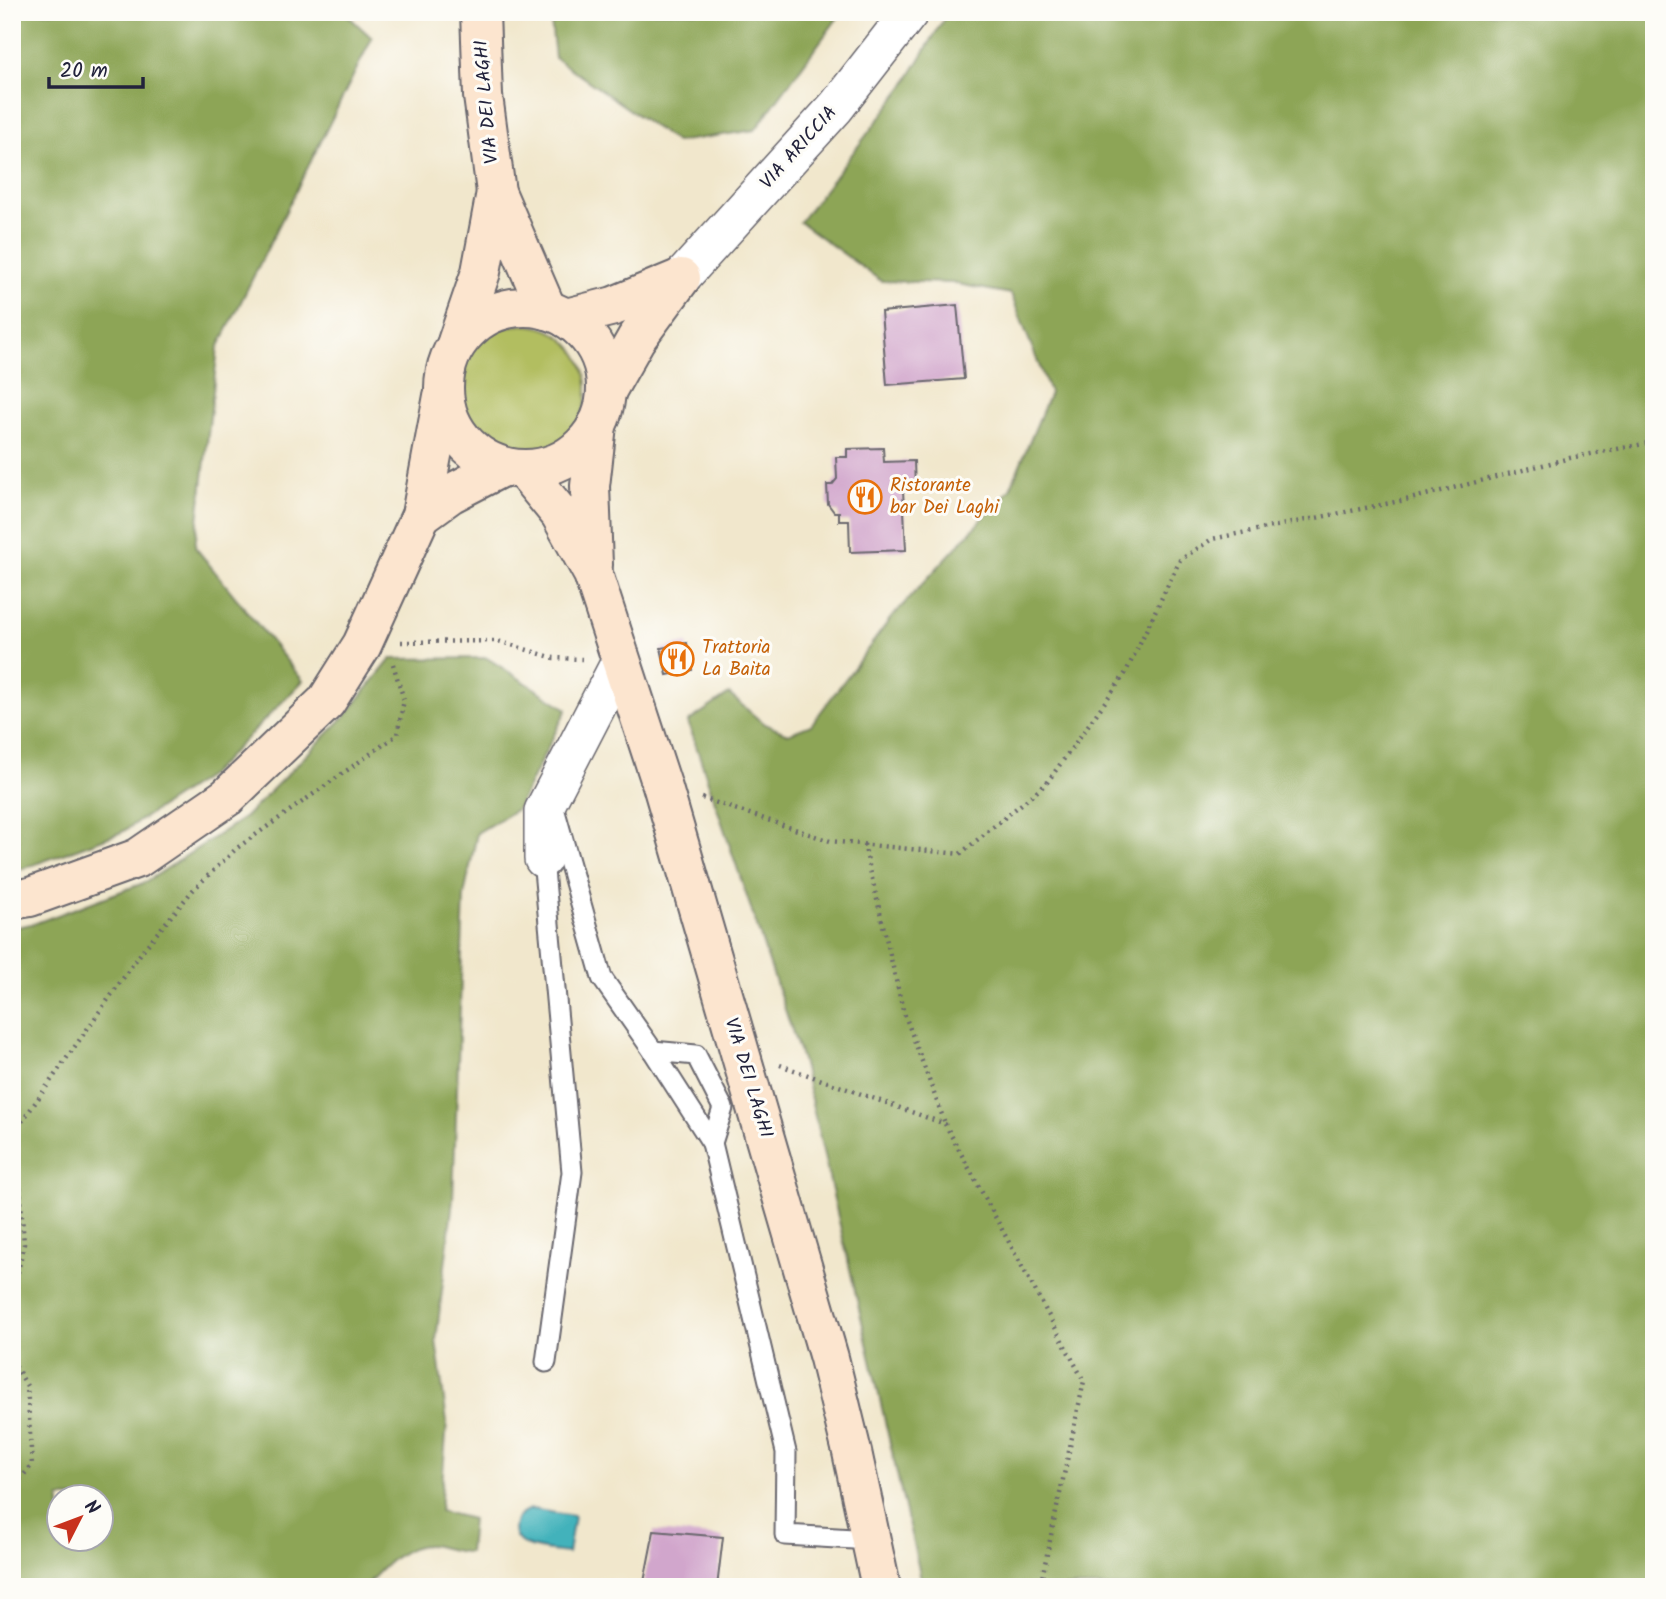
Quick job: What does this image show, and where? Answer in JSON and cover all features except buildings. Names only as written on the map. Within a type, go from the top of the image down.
[{"type":"main road","name":"VIA DEI LAGHI","points":[[456,345],[481,272],[496,192],[483,96],[480,12]]},
{"type":"main road","name":"VIA DEI LAGHI","points":[[496,192],[556,314]]},
{"type":"main road","name":"VIA ARICCIA","points":[[556,314],[614,306],[681,278]]},
{"type":"main road","name":"VIA ARICCIA","points":[[602,409],[636,340],[681,278]]},
{"type":"main road","points":[[12,900],[30,897],[138,858],[228,797],[326,702],[362,645],[421,515],[443,396],[445,369],[456,345],[469,328],[506,309],[526,307],[556,314],[581,329],[601,360],[602,409],[584,444],[567,458],[546,467],[513,468],[450,494],[421,515]]},
{"type":"main road","points":[[443,396],[449,419],[462,440],[480,456],[513,468]]},
{"type":"main road","name":"VIA DEI LAGHI","points":[[593,574],[590,486],[602,409]]},
{"type":"main road","name":"VIA DEI LAGHI","points":[[513,468],[560,514],[593,574],[662,785],[829,1358],[881,1587]]},
{"type":"street","name":"VIA ARICCIA","points":[[681,278],[836,107],[910,12]]},
{"type":"street","points":[[543,859],[543,811],[621,660]]},
{"type":"lane","points":[[550,794],[602,978],[712,1143],[786,1452],[785,1535],[872,1540]]},
{"type":"lane","points":[[543,859],[572,1172],[546,1362]]},
{"type":"lane","points":[[653,1051],[696,1055],[723,1108],[712,1143]]},
{"type":"path","points":[[662,785],[830,841],[960,854],[1046,784],[1125,674],[1180,560],[1212,539],[1410,499],[1570,458],[1654,442]]},
{"type":"path","points":[[362,645],[419,641],[498,641],[554,659],[621,660]]},
{"type":"path","points":[[12,1300],[24,1244],[16,1130],[143,950],[193,890],[237,848],[397,735],[404,700],[391,659],[362,645]]},
{"type":"path","points":[[864,844],[903,1010],[945,1124],[1084,1381],[1040,1587]]},
{"type":"path","points":[[740,1051],[945,1124]]},
{"type":"path","points":[[12,1360],[27,1386],[32,1465],[12,1489]]},
{"type":"green space","points":[[12,12],[344,12],[372,38],[218,348],[195,547],[303,681],[210,775],[122,832],[25,868],[12,870]]},
{"type":"green space","points":[[550,12],[842,12],[755,130],[676,142],[555,58]]},
{"type":"green space","points":[[948,12],[1654,12],[1654,1587],[923,1587],[802,1060],[688,722],[729,694],[764,724],[788,734],[811,725],[891,618],[1010,489],[1050,393],[1011,294],[952,283],[881,281],[800,222],[904,86]]},
{"type":"green space","points":[[523,325],[548,329],[569,343],[583,364],[587,389],[583,414],[569,435],[548,449],[523,453],[498,449],[477,435],[463,414],[459,389],[463,364],[477,343],[498,329]]},
{"type":"green space","points":[[487,658],[567,709],[517,809],[477,833],[464,896],[453,1200],[436,1340],[447,1422],[440,1511],[472,1519],[469,1552],[436,1546],[415,1547],[396,1557],[365,1587],[12,1587],[12,928],[36,923],[146,882],[245,817],[344,717],[391,659]]},
{"type":"water","points":[[532,1509],[574,1516],[568,1553],[542,1550],[518,1539],[514,1532],[516,1520],[521,1514]]},
{"type":"place","name":"Ristorante bar Dei Laghi","points":[[865,497]]},
{"type":"place","name":"Trattoria La Baita","points":[[677,659]]}]
